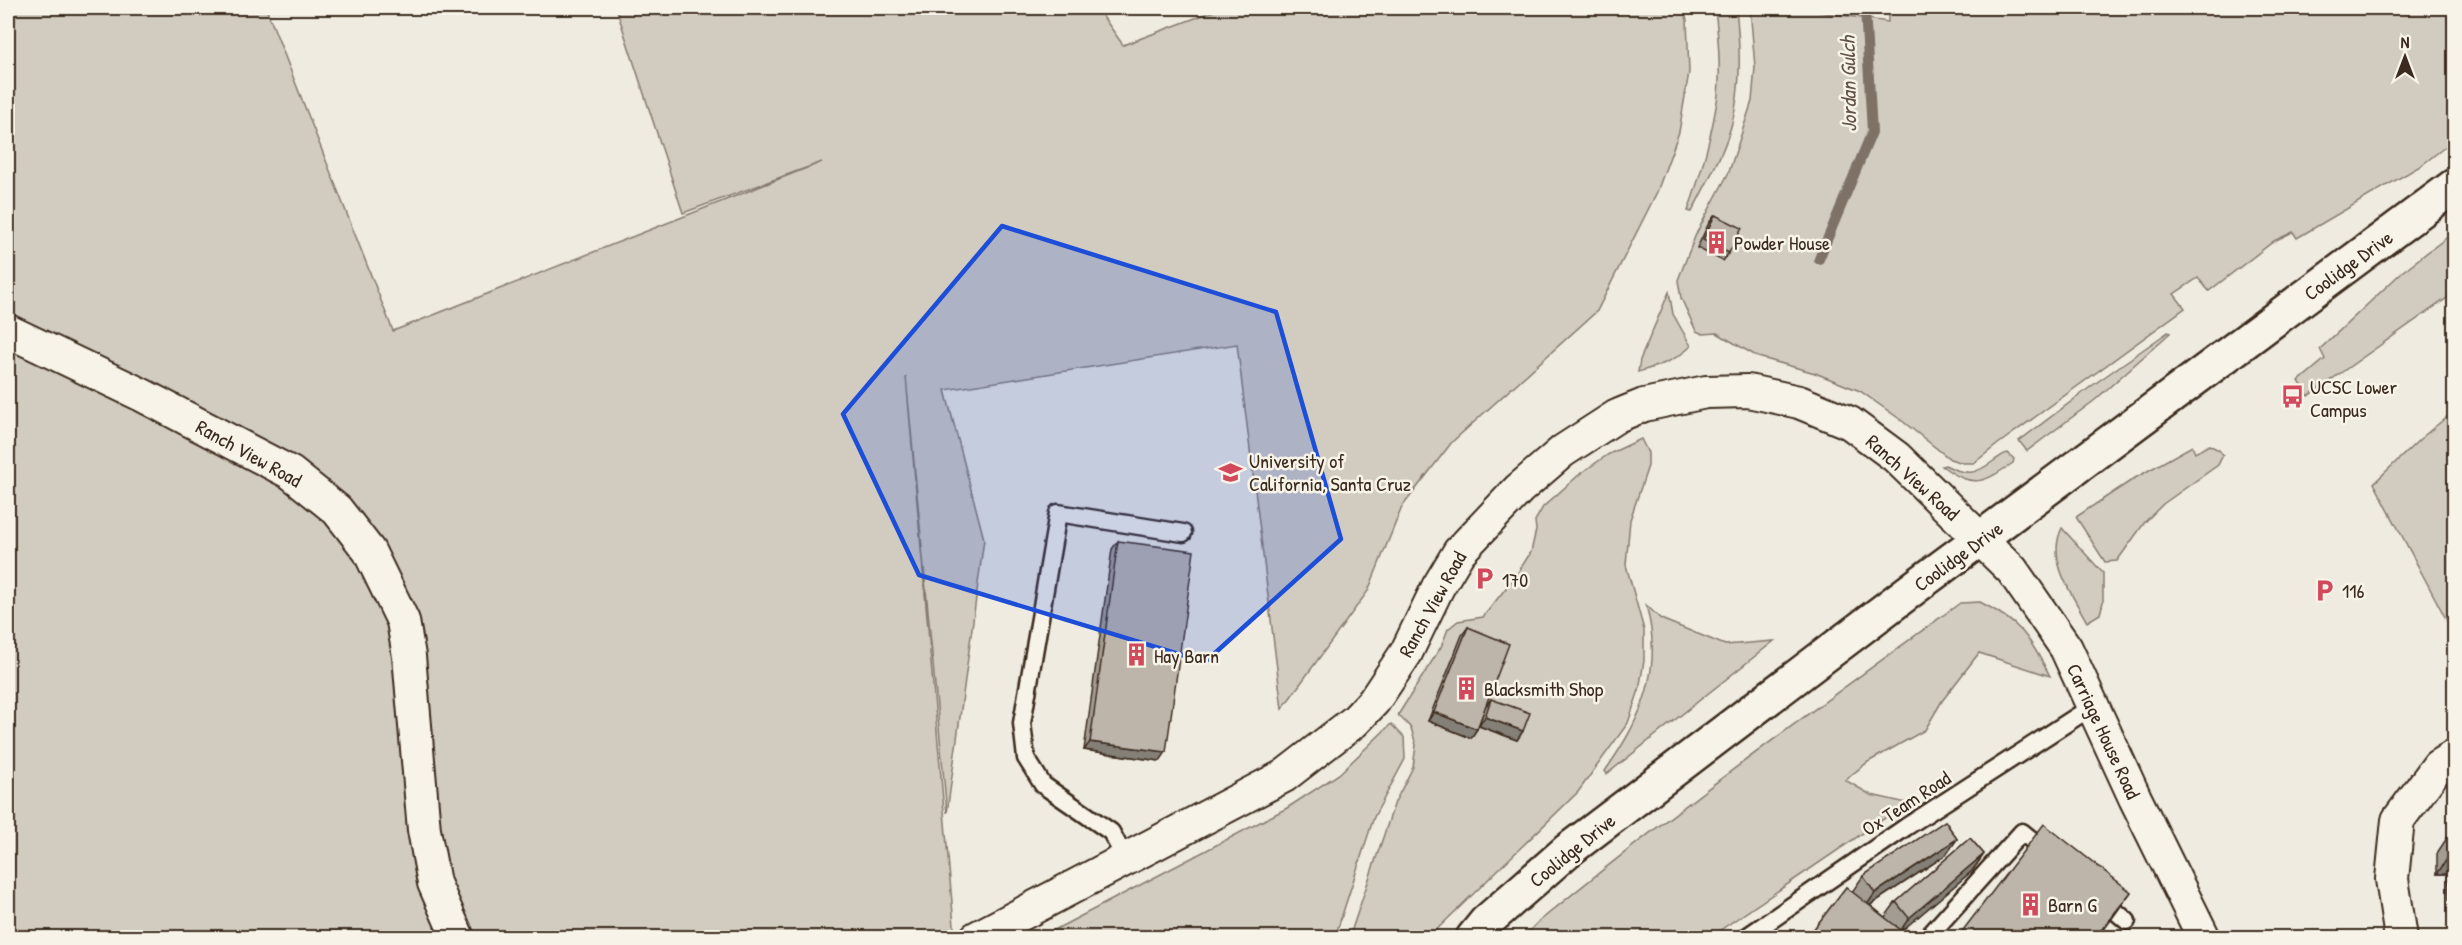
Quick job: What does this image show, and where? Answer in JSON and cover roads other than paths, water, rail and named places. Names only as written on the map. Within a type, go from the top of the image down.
[{"type":"main road","name":"Coolidge Drive","points":[[1473,938],[1486,922],[1567,851],[2079,464],[2454,186]]},
{"type":"street","name":"Ranch View Road","points":[[8,332],[152,401],[291,473],[338,510],[369,551],[403,621],[409,656],[424,830],[434,883],[458,938]]},
{"type":"street","name":"Ranch View Road","points":[[976,938],[1284,776],[1355,721],[1374,701],[1406,653],[1438,587],[1459,552],[1485,523],[1519,489],[1563,451],[1617,416],[1644,405],[1706,392],[1748,391],[1799,402],[1850,423],[1896,457],[1981,540]]},
{"type":"street","name":"Carriage House Road","points":[[1981,540],[2012,570],[2066,648],[2135,798],[2204,938]]},
{"type":"street","points":[[2401,938],[2392,879],[2398,820],[2438,766],[2454,756]]},
{"type":"lane","points":[[1126,860],[1111,832],[1043,785],[1026,758],[1022,723],[1058,513],[1183,533]]},
{"type":"lane","name":"Ox Team Road","points":[[1745,938],[1906,827],[2092,706]]},
{"type":"lane","points":[[1927,938],[2022,832],[2057,861]]},
{"type":"lane","points":[[2083,884],[2127,921]]},
{"type":"waterway","name":"Jordan Gulch","points":[[1819,259],[1872,132],[1865,8]]},
{"type":"place","name":"Powder House","points":[[1716,242]]},
{"type":"place","name":"UCSC Lower Campus","points":[[2292,397]]},
{"type":"place","name":"University of California, Santa Cruz","points":[[1231,472]]},
{"type":"place","name":"170","points":[[1484,579]]},
{"type":"place","name":"116","points":[[2324,590]]},
{"type":"place","name":"Hay Barn","points":[[1136,655]]},
{"type":"place","name":"Blacksmith Shop","points":[[1466,688]]},
{"type":"place","name":"Barn G","points":[[2030,904]]}]
